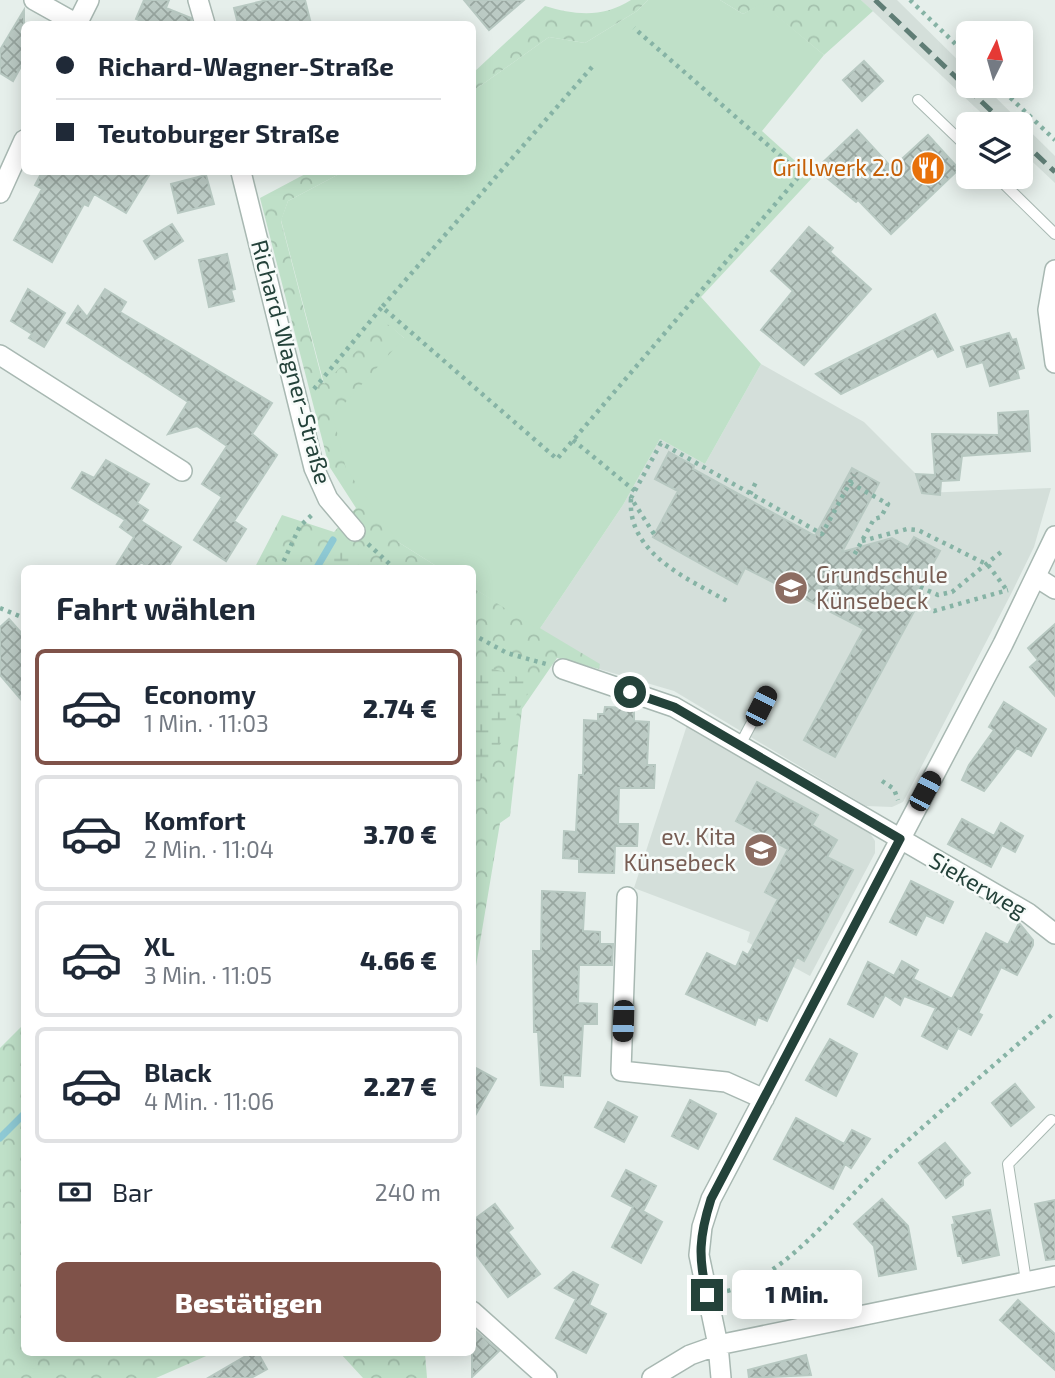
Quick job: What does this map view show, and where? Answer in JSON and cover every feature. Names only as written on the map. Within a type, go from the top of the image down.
[{"type":"street","points":[[34,0],[72,21]]},
{"type":"street","points":[[78,21],[89,0]]},
{"type":"street","points":[[198,0],[204,21]]},
{"type":"street","points":[[0,193],[21,148]]},
{"type":"street","name":"Richard-Wagner-Straße","points":[[242,175],[314,468],[328,499],[355,531]]},
{"type":"street","points":[[1055,270],[1048,310],[1055,363]]},
{"type":"street","points":[[0,355],[182,471]]},
{"type":"street","points":[[721,1378],[718,1345],[699,1255],[702,1227],[711,1199],[1025,598],[1050,584],[1055,536]]},
{"type":"street","points":[[564,669],[674,707],[900,839]]},
{"type":"street","name":"Siekerweg","points":[[900,839],[1028,913],[1055,934]]},
{"type":"street","points":[[627,897],[621,1071],[726,1082],[764,1099]]},
{"type":"street","points":[[652,1378],[690,1355],[718,1345],[1055,1276]]},
{"type":"street","points":[[476,1315],[547,1378]]},
{"type":"lane","points":[[918,100],[956,136]]},
{"type":"lane","points":[[1009,189],[1055,234]]},
{"type":"lane","points":[[740,745],[768,692]]},
{"type":"lane","points":[[1026,1281],[1008,1164],[1051,1120]]},
{"type":"path","points":[[910,0],[956,44]]},
{"type":"path","points":[[382,307],[557,459],[801,174],[634,28]]},
{"type":"path","points":[[296,396],[318,386],[382,307],[592,67]]},
{"type":"path","points":[[1011,98],[1055,140]]},
{"type":"path","points":[[573,440],[635,491]]},
{"type":"path","points":[[727,601],[664,563],[647,547],[630,508],[631,498],[661,443],[822,534],[854,475]]},
{"type":"path","points":[[750,494],[756,482]]},
{"type":"path","points":[[850,483],[888,503],[881,517],[874,519],[853,557]]},
{"type":"path","points":[[631,498],[654,534]]},
{"type":"path","points":[[282,565],[300,526],[328,499]]},
{"type":"path","points":[[862,541],[912,529],[988,565],[1006,589],[1025,598]]},
{"type":"path","points":[[355,531],[391,565]]},
{"type":"path","points":[[920,587],[938,595],[953,592],[1001,552]]},
{"type":"path","points":[[917,607],[928,611],[1006,589]]},
{"type":"path","points":[[938,595],[941,608]]},
{"type":"path","points":[[0,608],[21,617]]},
{"type":"path","points":[[476,636],[507,653],[564,669]]},
{"type":"path","points":[[707,1295],[747,1286],[772,1271],[892,1155],[1055,1012]]},
{"type":"shaded area","points":[[861,0],[897,0],[956,58],[956,89]]},
{"type":"shaded area","points":[[965,98],[996,98],[1010,112],[980,112]]},
{"type":"shaded area","points":[[1033,134],[1055,156],[1055,183],[1033,162]]},
{"type":"shaded area","name":"Grundschule Künsebeck","points":[[761,364],[864,422],[916,474],[922,493],[1051,488],[1034,547],[1012,592],[903,802],[892,807],[866,806],[674,691],[599,669],[599,664],[539,630],[623,505],[660,439],[705,464]]},
{"type":"shaded area","name":"ev. Kita Künsebeck","points":[[688,722],[868,830],[875,841],[875,853],[810,976],[747,942],[750,932],[634,888]]},
{"type":"green space","points":[[631,0],[648,0],[637,11],[585,43],[549,37],[476,89],[476,70],[545,6],[589,13],[620,6]]},
{"type":"green space","points":[[648,0],[720,0],[743,14],[762,3],[824,55],[762,131],[813,177],[701,297],[761,364],[705,464],[660,439],[623,505],[539,630],[476,590],[476,565],[435,565],[398,542],[346,469],[333,416],[404,338],[385,322],[324,384],[281,220],[288,201],[337,175],[476,175],[476,89],[549,37],[585,43],[637,11]]},
{"type":"green space","points":[[720,0],[861,0],[873,11],[824,55],[762,4],[743,14]]},
{"type":"green space","points":[[303,175],[337,175],[288,201],[281,221],[323,383],[385,321],[404,338],[398,542],[435,565],[256,565],[282,515],[334,532],[356,508],[329,466],[260,198]]},
{"type":"green space","points":[[333,540],[360,565],[318,565]]},
{"type":"green space","points":[[476,590],[600,664],[599,669],[557,658],[522,709],[510,816],[500,823],[476,966]]},
{"type":"green space","points":[[476,661],[519,678],[531,688],[476,789]]},
{"type":"green space","points":[[21,1027],[21,1356],[206,1356],[156,1378],[0,1378],[0,1048]]},
{"type":"green space","points":[[343,1356],[425,1356],[427,1378],[363,1378]]},
{"type":"building","points":[[144,0],[169,0],[166,8],[191,18],[192,21],[141,21],[136,19]]},
{"type":"building","points":[[267,0],[305,0],[310,21],[237,21],[234,8]]},
{"type":"building","points":[[464,0],[524,0],[489,30]]},
{"type":"building","points":[[24,10],[24,21],[21,21],[21,66],[13,81],[0,73],[0,50]]},
{"type":"building","points":[[864,61],[883,81],[862,101],[843,80]]},
{"type":"building","points":[[857,130],[892,168],[928,135],[956,166],[956,172],[891,234],[858,200],[856,202],[816,169]]},
{"type":"building","points":[[40,175],[149,175],[126,213],[94,194],[88,206],[84,204],[52,262],[14,240],[42,189],[35,185]]},
{"type":"building","points":[[206,175],[214,204],[178,213],[171,184]]},
{"type":"building","points":[[172,224],[183,241],[155,259],[144,241]]},
{"type":"building","points":[[809,227],[833,248],[830,252],[871,289],[804,365],[761,330],[793,291],[771,271]]},
{"type":"building","points":[[227,254],[235,289],[231,290],[234,301],[209,307],[199,260]]},
{"type":"building","points":[[28,289],[65,313],[44,347],[29,338],[32,334],[11,321]]},
{"type":"building","points":[[105,289],[126,302],[120,312],[272,403],[252,434],[277,455],[234,521],[246,529],[226,561],[194,540],[222,497],[202,484],[227,446],[197,426],[168,434],[188,402],[67,323],[78,306],[87,317]]},
{"type":"building","points":[[935,314],[953,350],[938,357],[933,348],[841,394],[816,374]]},
{"type":"building","points":[[1009,333],[1012,340],[1016,339],[1024,368],[1017,370],[1019,378],[990,386],[983,362],[967,367],[961,347]]},
{"type":"building","points":[[1028,411],[1030,451],[962,456],[959,480],[941,481],[940,495],[922,493],[916,474],[935,475],[932,434],[999,435],[998,413]]},
{"type":"building","points":[[669,452],[694,466],[693,469],[815,536],[852,468],[879,483],[842,552],[892,538],[908,547],[914,537],[940,551],[917,592],[923,595],[835,757],[804,740],[864,629],[745,568],[737,584],[653,537],[678,491],[655,479]]},
{"type":"building","points":[[106,460],[149,484],[137,503],[148,510],[141,521],[181,547],[170,565],[145,565],[141,562],[139,565],[116,565],[134,537],[120,527],[125,520],[72,488],[82,472],[94,478]]},
{"type":"building","points":[[9,619],[21,633],[21,700],[0,675],[0,627]]},
{"type":"building","points":[[1055,624],[1055,696],[1030,667],[1038,660],[1028,648]]},
{"type":"building","points":[[1004,702],[1046,729],[1031,756],[1017,748],[984,791],[962,780],[969,765],[994,730],[989,727]]},
{"type":"building","points":[[605,707],[634,708],[634,721],[649,722],[647,765],[655,765],[654,788],[619,788],[618,824],[638,824],[637,846],[615,846],[614,873],[579,872],[579,859],[563,858],[564,831],[576,832],[579,775],[583,775],[584,720],[598,721],[598,714],[604,714]]},
{"type":"building","points":[[757,782],[818,815],[812,825],[837,840],[827,857],[853,870],[804,961],[797,957],[767,1021],[758,1017],[755,1025],[686,994],[707,953],[736,967],[743,952],[748,955],[778,899],[765,892],[788,849],[736,821]]},
{"type":"building","points":[[962,819],[994,836],[1001,823],[1023,836],[1015,852],[1002,845],[991,867],[948,844]]},
{"type":"building","points":[[911,881],[953,902],[943,923],[926,915],[916,935],[890,922]]},
{"type":"building","points":[[542,891],[585,893],[583,931],[600,932],[600,944],[613,944],[612,965],[579,965],[578,1003],[597,1004],[597,1024],[583,1024],[580,1076],[563,1075],[563,1087],[541,1085],[538,1032],[534,1032],[533,951],[541,951]]},
{"type":"building","points":[[1019,923],[1033,940],[1033,945],[1017,975],[1001,967],[978,1013],[982,1015],[971,1035],[958,1028],[947,1049],[922,1036],[936,1008],[904,996],[900,1005],[885,995],[873,1017],[848,1004],[868,962],[894,976],[902,961],[918,970],[913,979],[952,999],[986,933],[1008,945]]},
{"type":"building","points":[[830,1039],[857,1054],[836,1096],[806,1080]]},
{"type":"building","points":[[476,1068],[496,1079],[476,1114]]},
{"type":"building","points":[[1015,1084],[1034,1107],[1011,1126],[992,1103]]},
{"type":"building","points":[[690,1100],[716,1114],[698,1149],[672,1136]]},
{"type":"building","points":[[608,1102],[637,1117],[624,1142],[595,1127]]},
{"type":"building","points":[[796,1118],[844,1144],[852,1130],[870,1139],[851,1168],[845,1164],[833,1189],[774,1159]]},
{"type":"building","points":[[945,1143],[970,1173],[963,1179],[963,1185],[946,1198],[919,1163]]},
{"type":"building","points":[[626,1170],[656,1186],[643,1211],[662,1222],[641,1263],[612,1247],[633,1207],[612,1196]]},
{"type":"building","points":[[882,1199],[908,1226],[916,1269],[879,1276],[874,1246],[854,1224]]},
{"type":"building","points":[[1055,1200],[1055,1259],[1046,1260],[1035,1204]]},
{"type":"building","points":[[495,1204],[513,1228],[508,1232],[540,1274],[508,1297],[476,1254],[476,1218]]},
{"type":"building","points":[[990,1210],[999,1255],[963,1263],[961,1256],[958,1256],[953,1217]]},
{"type":"building","points":[[573,1272],[598,1285],[589,1305],[606,1314],[586,1353],[556,1338],[576,1299],[555,1288]]},
{"type":"building","points":[[1018,1300],[1055,1334],[1055,1370],[1000,1320]]},
{"type":"building","points":[[476,1331],[499,1351],[472,1377],[472,1356],[476,1356]]},
{"type":"building","points":[[806,1355],[811,1375],[749,1378],[748,1370]]},
{"type":"building","points":[[246,1356],[260,1356],[267,1369],[251,1378],[208,1378]]},
{"type":"waterway","points":[[318,565],[333,540]]},
{"type":"waterway","points":[[0,1138],[21,1117]]},
{"type":"railway","points":[[875,0],[992,112]]},
{"type":"railway","points":[[1033,151],[1055,172]]},
{"type":"place","name":"Grillwerk 2.0","points":[[928,168]]},
{"type":"place","name":"Grundschule Künsebeck","points":[[791,588]]},
{"type":"place","name":"ev. Kita Künsebeck","points":[[761,850]]},
{"type":"route","points":[[630,692],[674,707],[900,839],[711,1199],[702,1227],[699,1255],[707,1295]]}]
